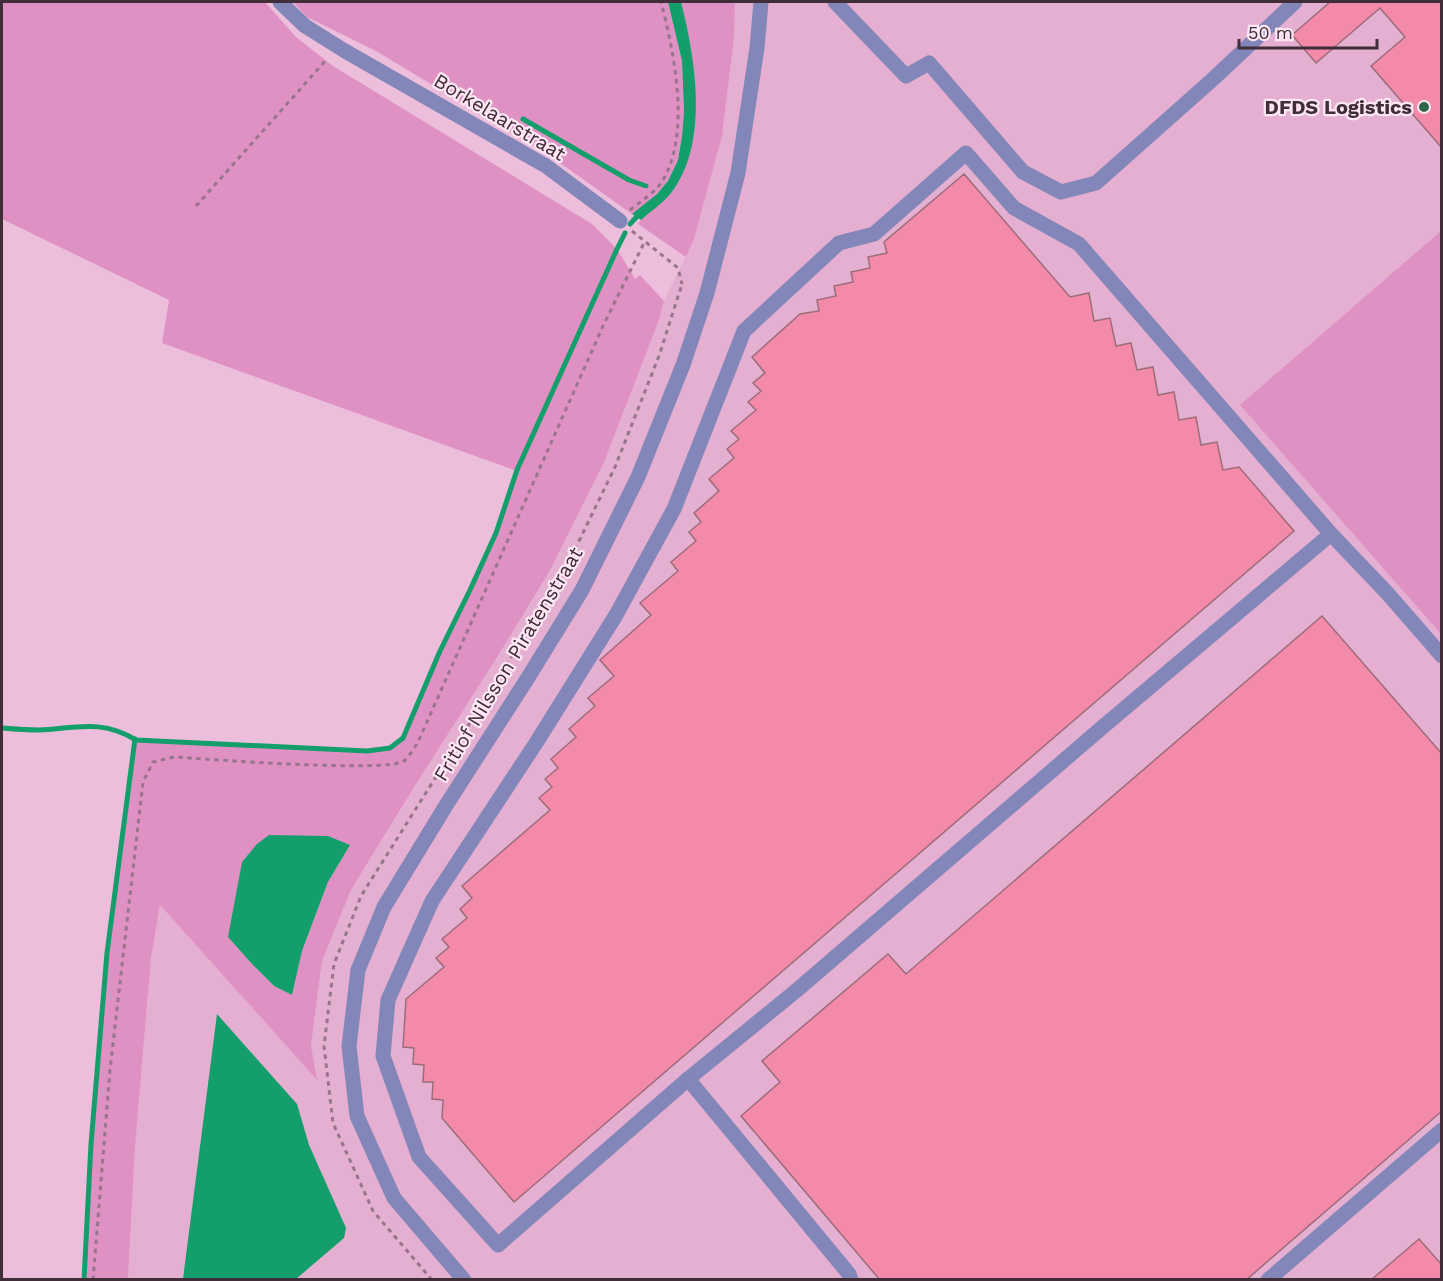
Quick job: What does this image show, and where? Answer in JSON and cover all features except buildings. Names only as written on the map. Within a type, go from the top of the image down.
[{"type":"street","name":"Borkelaarstraat","points":[[280,2],[305,26],[338,47],[546,166],[620,222]]},
{"type":"street","name":"Fritiof Nilsson Piratenstraat","points":[[464,1280],[394,1198],[357,1116],[349,1046],[358,970],[384,907],[582,590],[638,477],[683,365],[707,292],[733,194],[756,60],[761,2]]},
{"type":"street","points":[[835,2],[906,76],[929,63],[1023,172],[1061,192],[1096,183],[1212,80],[1294,2]]},
{"type":"street","points":[[1330,534],[797,990],[688,1079],[498,1245],[418,1157],[383,1056],[388,1000],[432,901],[610,625],[674,509],[744,331],[839,243],[873,234],[966,153],[1014,207],[1079,244],[1330,534],[1389,594],[1442,656]]},
{"type":"street","points":[[688,1079],[852,1280]]},
{"type":"street","points":[[1268,1280],[1442,1130]]},
{"type":"path","points":[[661,2],[674,57],[678,99],[676,139],[668,171],[660,184],[620,222],[678,268],[682,284]]},
{"type":"path","points":[[196,206],[338,47]]},
{"type":"path","points":[[93,1280],[110,1070],[143,782],[153,762],[174,757],[350,766],[390,765],[404,761],[418,742],[603,326],[645,242]]},
{"type":"shaded area","points":[[2,2],[265,2],[296,37],[333,66],[592,224],[617,249],[635,279],[640,275],[664,301],[659,320],[604,462],[549,572],[351,890],[322,961],[311,1046],[317,1080],[160,905],[151,958],[135,1147],[128,1279],[83,1279],[91,1144],[107,953],[135,739],[367,751],[390,748],[403,737],[440,651],[496,533],[517,471],[162,343],[169,300],[2,219]],"holes":[[[350,845],[328,882],[302,951],[292,995],[274,986],[228,937]]]},
{"type":"shaded area","points":[[293,2],[668,2],[682,61],[684,112],[678,160],[668,181],[657,194],[632,214],[546,153],[376,51],[307,17]]},
{"type":"shaded area","points":[[668,2],[681,2],[686,24],[694,72],[695,122],[692,146],[685,169],[674,189],[663,202],[641,220],[632,214],[657,194],[668,181],[678,160],[682,136],[684,112],[682,61]]},
{"type":"shaded area","points":[[681,2],[735,2],[734,39],[722,136],[694,239],[686,257],[638,224],[674,189],[691,147],[695,97],[690,47]]},
{"type":"shaded area","points":[[735,2],[1441,2],[1441,1279],[128,1280],[135,1147],[151,958],[160,905],[316,1079],[311,1046],[322,961],[351,890],[549,572],[659,320],[664,301],[694,239],[722,136],[734,39]]},
{"type":"shaded area","points":[[1441,231],[1441,634],[1240,405]]},
{"type":"shaded area","points":[[269,835],[328,836],[350,845],[328,882],[302,951],[292,995],[274,986],[228,937],[242,862],[257,844]]},
{"type":"shaded area","points":[[217,1014],[297,1104],[309,1145],[346,1228],[344,1238],[296,1279],[183,1279]]},
{"type":"waterway","points":[[523,119],[629,180],[646,186]]},
{"type":"waterway","points":[[630,224],[641,212]]},
{"type":"waterway","points":[[2,728],[39,730],[89,726],[112,729],[136,740],[367,751],[390,748],[403,738],[440,651],[496,533],[517,470],[625,233]]},
{"type":"waterway","points":[[84,1280],[91,1144],[107,953],[135,739]]},
{"type":"place","name":"DFDS Logistics","points":[[1424,107]]}]
